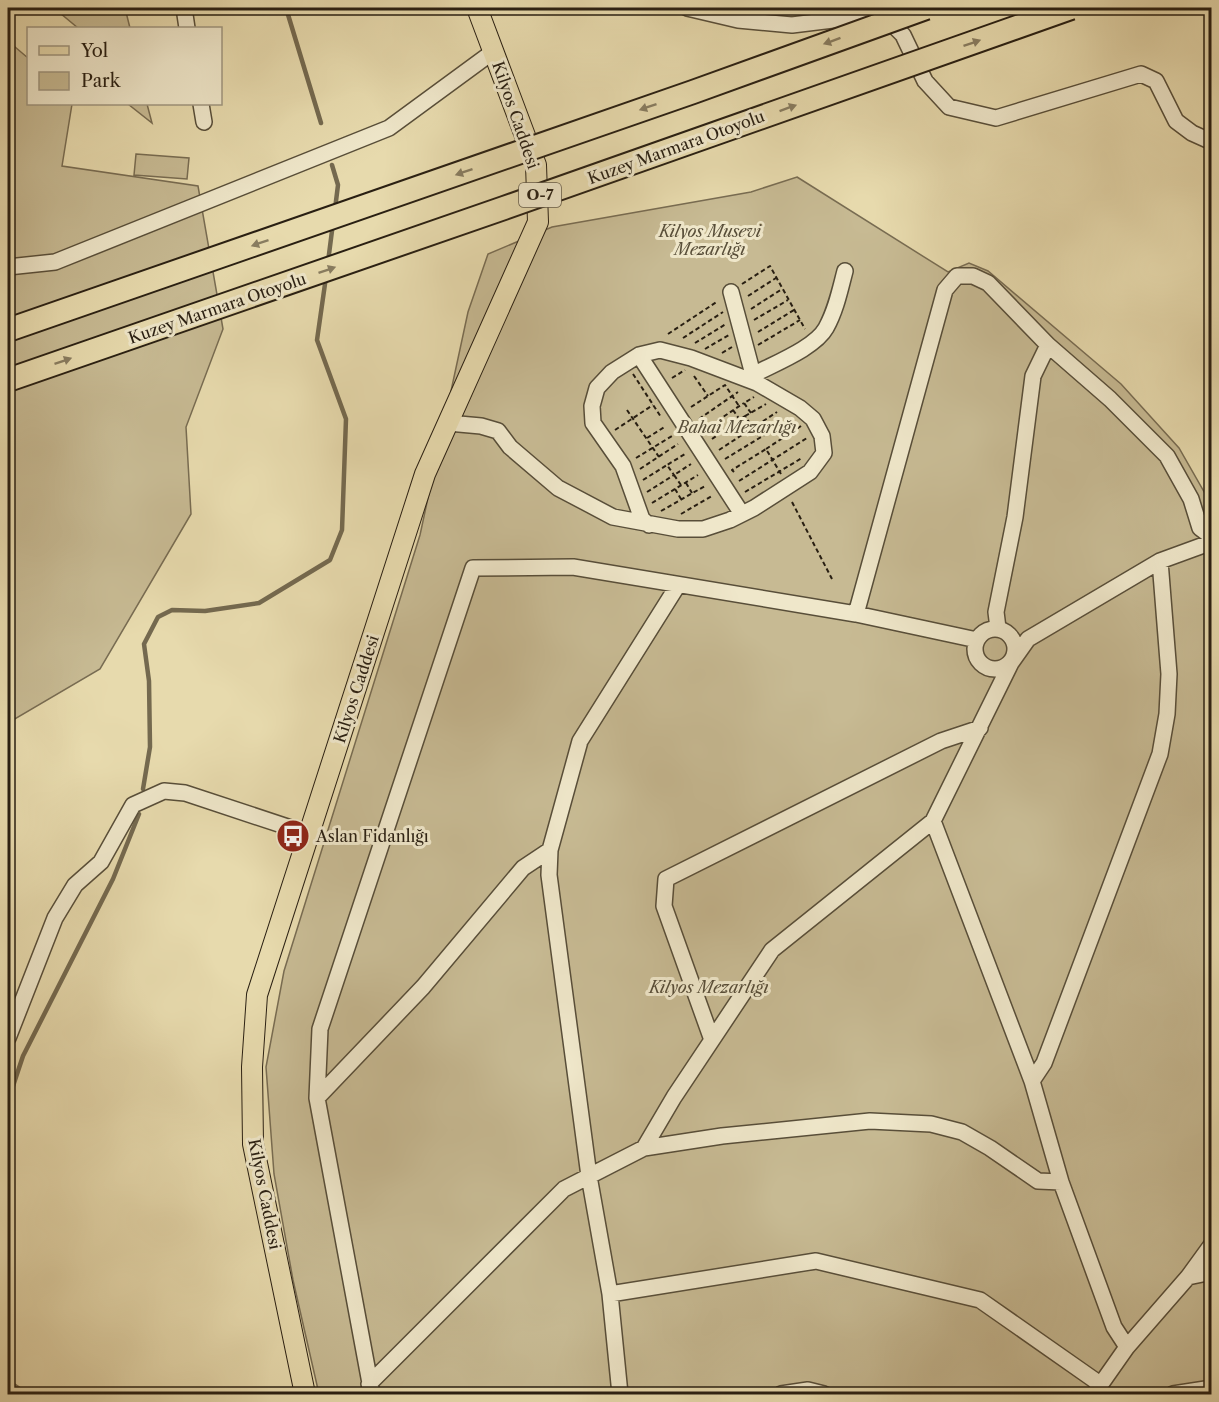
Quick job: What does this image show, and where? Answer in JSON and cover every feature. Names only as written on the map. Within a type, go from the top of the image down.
[{"type":"highway","points":[[8,330],[682,96],[926,8]]},
{"type":"highway","name":"Kuzey Marmara Otoyolu","points":[[8,380],[1071,8]]},
{"type":"main road","name":"Kilyos Caddesi","points":[[305,1395],[254,1144],[252,1067],[256,996],[425,474],[538,222],[537,165],[477,8]]},
{"type":"street","points":[[184,8],[187,27]]},
{"type":"street","points":[[687,8],[738,20],[792,25],[882,14],[903,35],[925,81],[949,107],[996,118],[1141,74],[1156,81],[1176,121],[1192,133],[1212,142]]},
{"type":"street","points":[[8,267],[56,262],[389,128],[494,51]]},
{"type":"street","points":[[201,105],[204,122]]},
{"type":"street","points":[[781,399],[810,344],[825,330],[835,308],[845,270]]},
{"type":"street","points":[[856,614],[945,290],[957,276],[973,276],[988,283],[1048,345],[1110,399],[1167,456],[1191,499],[1200,528],[1212,537]]},
{"type":"street","points":[[448,423],[481,426],[498,431],[510,447],[558,488],[613,518],[703,529],[748,511],[810,472],[824,453],[823,446],[781,399],[747,351],[731,292]]},
{"type":"street","points":[[998,628],[996,612],[1015,517],[1033,376],[1048,345]]},
{"type":"street","points":[[651,524],[642,500],[623,466],[593,423],[592,406],[597,388],[612,372],[639,355],[660,350],[691,358],[781,399]]},
{"type":"street","points":[[639,355],[748,511]]},
{"type":"street","points":[[613,518],[628,516],[642,500]]},
{"type":"street","points":[[644,1148],[674,1097],[772,950],[933,821],[980,728],[1011,663],[1015,651],[1015,643],[1006,631],[998,628],[989,629],[977,640],[976,656],[984,667],[1004,668],[1011,663],[1028,639],[1160,561],[1212,542]]},
{"type":"street","points":[[1032,1081],[1044,1063],[1161,754],[1167,714],[1169,674],[1160,561]]},
{"type":"street","points":[[370,1389],[317,1098],[320,1029],[473,568],[573,567],[856,614],[977,640]]},
{"type":"street","points":[[620,1395],[610,1294],[589,1176],[549,875],[550,850],[580,741],[678,585]]},
{"type":"street","points":[[712,1040],[664,906],[666,879],[941,741],[980,728]]},
{"type":"street","points":[[8,1038],[55,918],[75,885],[101,862],[132,805],[164,791],[185,793],[309,834]]},
{"type":"street","points":[[933,821],[1032,1081],[1061,1182],[1114,1327],[1127,1347]]},
{"type":"street","points":[[317,1098],[423,987],[523,868],[550,850]]},
{"type":"street","points":[[370,1389],[564,1189],[644,1148],[722,1136],[870,1120],[931,1124],[962,1132],[1038,1181],[1061,1182]]},
{"type":"street","points":[[610,1294],[816,1261],[980,1300],[1097,1389],[1127,1347],[1188,1276],[1212,1244]]},
{"type":"street","points":[[1188,1276],[1212,1272]]},
{"type":"street","points":[[1173,1395],[1212,1388]]},
{"type":"street","points":[[781,1395],[808,1390],[824,1395]]},
{"type":"path","points":[[668,334],[770,266],[807,332]]},
{"type":"path","points":[[747,351],[800,320]]},
{"type":"path","points":[[672,378],[688,368],[709,396]]},
{"type":"path","points":[[691,407],[725,385],[739,406]]},
{"type":"path","points":[[699,419],[732,397],[781,399]]},
{"type":"path","points":[[705,429],[744,403],[781,399]]},
{"type":"path","points":[[712,439],[751,413],[781,399]]},
{"type":"path","points":[[719,450],[753,428],[781,399]]},
{"type":"path","points":[[725,459],[760,438],[781,399]]},
{"type":"path","points":[[748,511],[745,492],[732,470],[765,448],[781,399]]},
{"type":"path","points":[[739,481],[772,460],[781,399]]},
{"type":"path","points":[[744,403],[751,413]]},
{"type":"path","points":[[613,432],[653,405]]},
{"type":"path","points":[[627,410],[659,457]]},
{"type":"path","points":[[733,410],[740,420]]},
{"type":"path","points":[[746,416],[760,438]]},
{"type":"path","points":[[647,438],[666,426]]},
{"type":"path","points":[[631,460],[672,436]]},
{"type":"path","points":[[634,466],[637,471],[678,444]]},
{"type":"path","points":[[745,492],[823,446]]},
{"type":"path","points":[[765,448],[779,471],[832,579]]},
{"type":"path","points":[[642,500],[642,481],[685,454]]},
{"type":"path","points":[[642,500],[691,464]]},
{"type":"path","points":[[667,465],[681,485]]},
{"type":"path","points":[[642,500],[675,489],[698,475]]},
{"type":"path","points":[[685,482],[692,493]]},
{"type":"path","points":[[651,524],[681,499],[705,486]]},
{"type":"path","points":[[675,489],[681,499]]},
{"type":"path","points":[[651,524],[712,496]]},
{"type":"green space","points":[[54,8],[125,8],[130,27],[77,27]]},
{"type":"green space","points":[[8,41],[27,57],[27,105],[72,105],[62,166],[198,186],[223,329],[186,427],[191,514],[100,669],[8,723]]},
{"type":"green space","points":[[129,105],[147,105],[152,123]]},
{"type":"green space","points":[[136,154],[189,158],[187,179],[134,175]]},
{"type":"green space","name":"Kilyos Mezarlığı","points":[[797,177],[948,272],[969,263],[988,271],[1121,384],[1179,448],[1211,504],[1211,1394],[319,1394],[293,1280],[274,1174],[266,1067],[284,971],[420,535],[468,312],[488,254],[552,227],[751,192]]},
{"type":"waterway","points":[[286,8],[321,123]]},
{"type":"waterway","points":[[332,165],[338,185],[335,209]]},
{"type":"waterway","points":[[328,262],[333,223]]},
{"type":"waterway","points":[[143,789],[150,747],[149,681],[144,644],[158,617],[172,610],[205,611],[259,603],[330,560],[342,530],[346,419],[317,340],[326,277]]},
{"type":"waterway","points":[[8,1101],[23,1056],[113,879],[139,814]]},
{"type":"waterway","points":[[8,1381],[27,1394]]},
{"type":"place","name":"Aslan Fidanlığı","points":[[293,836]]},
{"type":"park label","name":"Kilyos Musevi Mezarlığı","points":[[710,240]]},
{"type":"park label","name":"Bahai Mezarlığı","points":[[737,427]]}]
